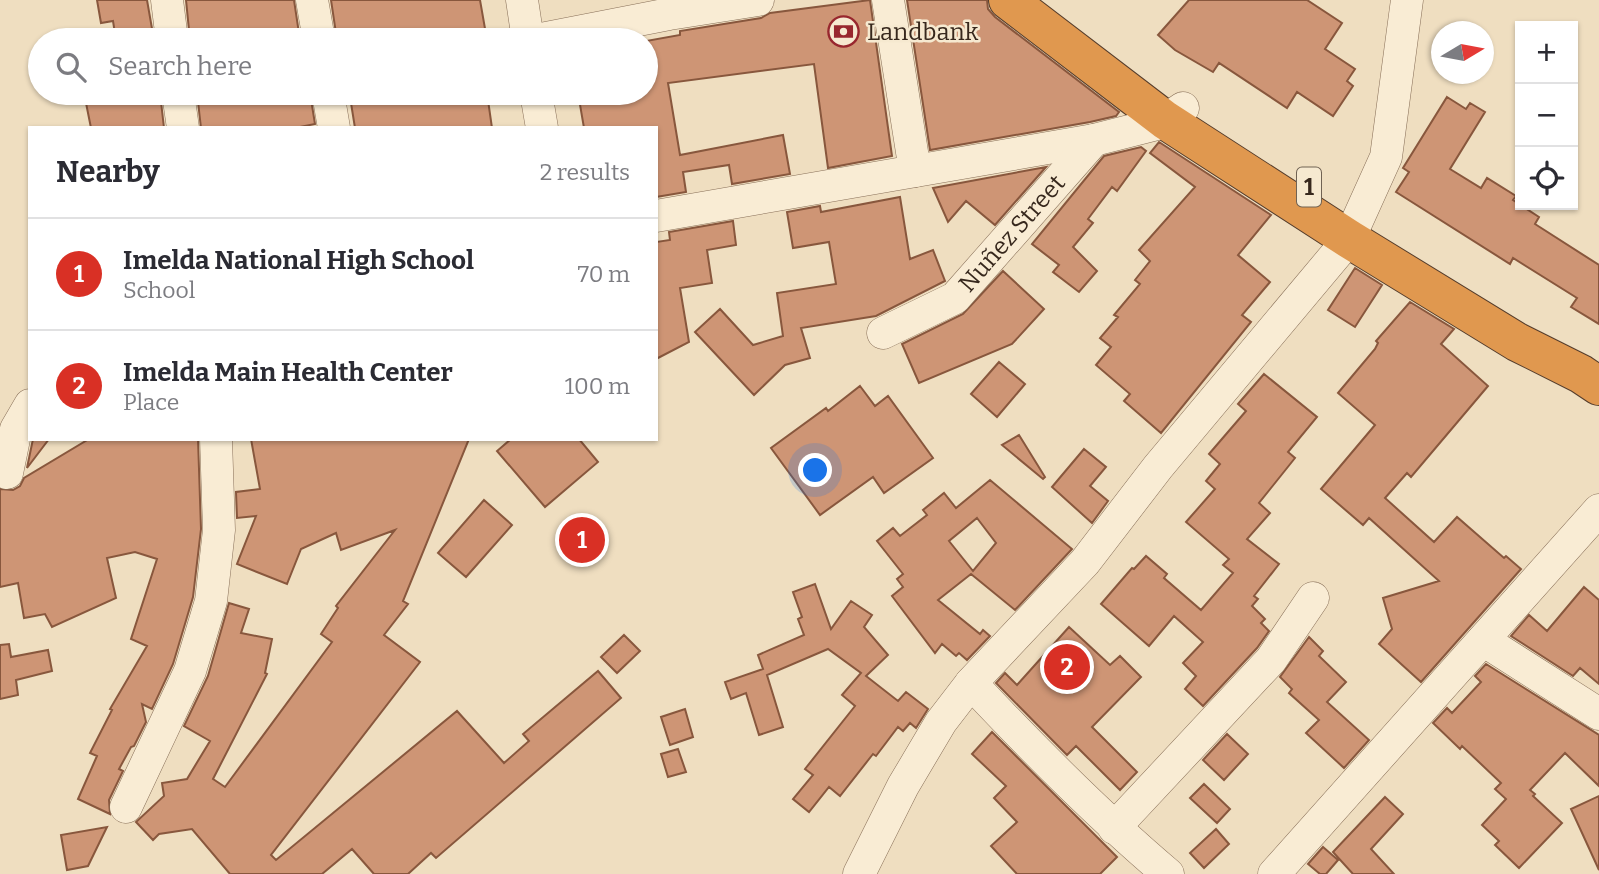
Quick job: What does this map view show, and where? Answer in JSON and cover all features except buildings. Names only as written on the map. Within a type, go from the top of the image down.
[{"type":"highway","name":"1","points":[[1008,0],[1174,114],[1354,229],[1532,351],[1590,380]]},
{"type":"highway","name":"1","points":[[1037,0],[1090,48],[1174,114]]},
{"type":"street","points":[[167,0],[170,28]]},
{"type":"street","points":[[312,0],[317,28]]},
{"type":"street","points":[[522,0],[526,28]]},
{"type":"street","points":[[597,28],[758,0]]},
{"type":"street","points":[[888,0],[915,171]]},
{"type":"street","points":[[859,874],[903,786],[941,722],[971,683],[1085,562],[1158,467],[1354,229],[1386,157],[1407,0]]},
{"type":"street","points":[[180,105],[183,126]]},
{"type":"street","points":[[330,105],[334,126]]},
{"type":"street","points":[[538,105],[542,126]]},
{"type":"street","points":[[658,216],[1094,140],[1135,131],[1174,114]]},
{"type":"street","name":"Nuñez Street","points":[[883,332],[955,298],[1094,140]]},
{"type":"street","points":[[7,474],[16,429],[28,408]]},
{"type":"street","points":[[126,807],[190,671],[211,601],[219,530],[216,441]]},
{"type":"street","points":[[1274,874],[1599,510]]},
{"type":"street","points":[[1114,828],[1271,660],[1313,598]]},
{"type":"street","points":[[1483,640],[1599,714]]},
{"type":"street","points":[[971,683],[1051,768],[1114,828],[1168,874]]},
{"type":"place","name":"Landbank","points":[[844,32]]},
{"type":"place","name":"Imelda National High School","points":[[582,540]]},
{"type":"place","name":"Imelda Main Health Center","points":[[1067,667]]}]
